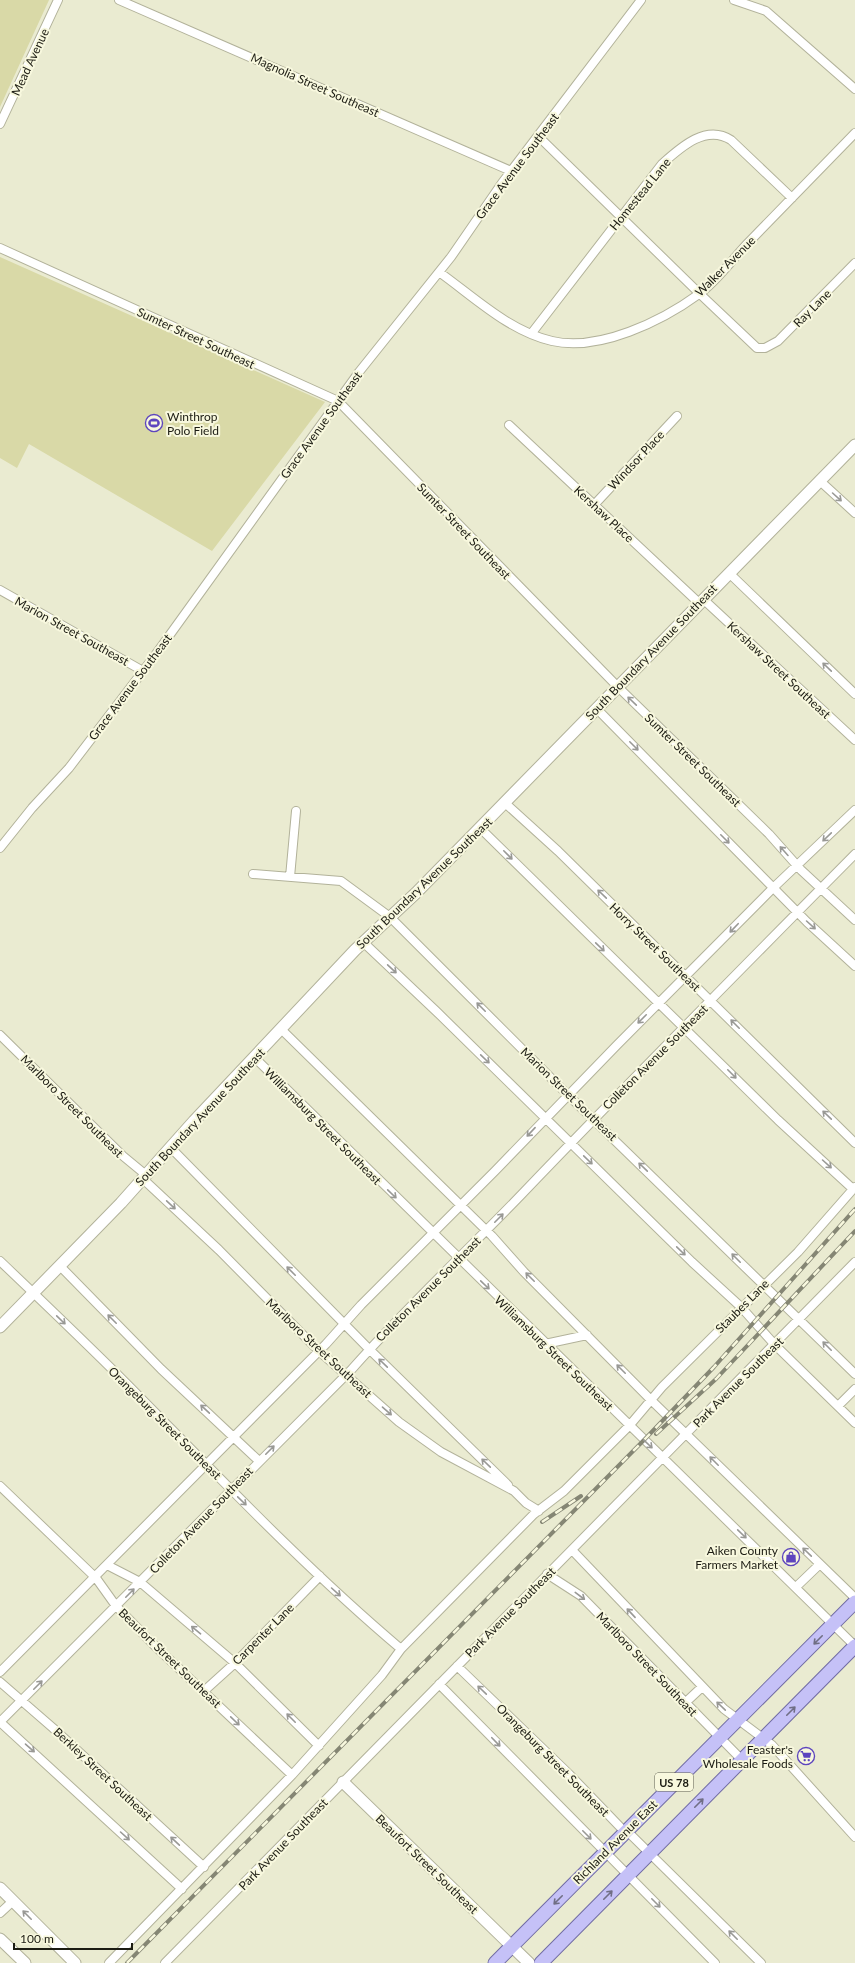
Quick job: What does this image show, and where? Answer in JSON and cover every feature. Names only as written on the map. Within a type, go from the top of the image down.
[{"type":"main road","name":"Richland Avenue East","points":[[495,1963],[855,1602]]},
{"type":"main road","name":"US 78","points":[[541,1963],[855,1646]]},
{"type":"street","name":"Mead Avenue","points":[[0,124],[58,0]]},
{"type":"street","name":"Magnolia Street Southeast","points":[[118,0],[511,171]]},
{"type":"street","name":"Grace Avenue Southeast","points":[[0,848],[32,808],[69,768],[143,671],[359,372],[439,272],[511,171],[642,0]]},
{"type":"street","points":[[734,0],[766,11],[855,89]]},
{"type":"street","name":"Walker Avenue","points":[[439,272],[507,321],[530,334],[553,342],[568,343],[609,338],[661,319],[700,294],[855,133]]},
{"type":"street","name":"Homestead Lane","points":[[530,334],[662,164],[680,148],[698,137],[715,134],[724,135],[792,198]]},
{"type":"street","points":[[538,136],[622,216],[700,294]]},
{"type":"street","name":"Sumter Street Southeast","points":[[0,248],[338,401],[618,687],[769,834],[797,865],[855,920]]},
{"type":"street","name":"Ray Lane","points":[[700,294],[754,346],[765,348],[778,341],[855,263]]},
{"type":"street","name":"Windsor Place","points":[[594,505],[678,416]]},
{"type":"street","name":"Kershaw Place","points":[[509,425],[594,505],[701,601]]},
{"type":"street","name":"South Boundary Avenue Southeast","points":[[0,1328],[144,1177],[363,942],[480,828],[820,481],[853,452]]},
{"type":"street","points":[[820,481],[855,512]]},
{"type":"street","points":[[729,573],[855,694]]},
{"type":"street","name":"Marion Street Southeast","points":[[0,590],[143,671]]},
{"type":"street","name":"Kershaw Street Southeast","points":[[701,601],[855,740]]},
{"type":"street","points":[[597,708],[796,912],[855,966]]},
{"type":"street","name":"Horry Street Southeast","points":[[505,802],[558,851],[685,977],[711,1000],[855,1143]]},
{"type":"street","points":[[0,1672],[96,1578],[205,1464],[319,1351],[544,1118],[797,865],[855,810]]},
{"type":"street","points":[[290,877],[296,811]]},
{"type":"street","points":[[480,828],[778,1120],[854,1188]]},
{"type":"street","name":"Colleton Avenue Southeast","points":[[0,1722],[345,1375],[486,1231],[570,1142],[855,854]]},
{"type":"street","name":"Marion Street Southeast","points":[[253,874],[341,881],[390,917],[568,1095],[855,1374]]},
{"type":"street","points":[[363,942],[692,1262],[741,1307],[775,1345],[855,1423]]},
{"type":"street","points":[[282,1030],[486,1231],[651,1400],[855,1598]]},
{"type":"street","name":"Marlboro Street Southeast","points":[[0,1035],[345,1375],[399,1422],[441,1452],[514,1491]]},
{"type":"street","name":"Williamsburg Street Southeast","points":[[255,1058],[432,1234],[855,1646]]},
{"type":"street","name":"Marlboro Street Southeast","points":[[171,1148],[369,1349],[514,1491],[539,1511]]},
{"type":"street","name":"Staubes Lane","points":[[629,1426],[651,1400],[741,1307],[798,1252],[854,1188]]},
{"type":"street","name":"Orangeburg Street Southeast","points":[[0,1261],[34,1293],[230,1490],[320,1576],[402,1649]]},
{"type":"street","name":"Park Avenue Southeast","points":[[165,1963],[547,1574],[775,1345],[855,1262]]},
{"type":"street","points":[[60,1266],[161,1369],[234,1435],[259,1461]]},
{"type":"street","points":[[545,1344],[587,1335]]},
{"type":"street","points":[[838,1406],[855,1388]]},
{"type":"street","points":[[109,1963],[292,1775],[382,1674],[402,1649],[539,1511],[564,1491],[629,1426]]},
{"type":"street","name":"Beaufort Street Southeast","points":[[0,1486],[96,1578],[116,1606],[154,1645],[292,1775]]},
{"type":"street","name":"Marlboro Street Southeast","points":[[572,1550],[724,1710],[764,1738],[855,1837]]},
{"type":"street","points":[[796,1587],[820,1564]]},
{"type":"street","points":[[107,1565],[140,1582],[235,1663],[319,1746]]},
{"type":"street","name":"Marlboro Street Southeast","points":[[547,1574],[582,1596],[686,1702],[718,1738],[742,1760]]},
{"type":"street","name":"Carpenter Lane","points":[[204,1691],[235,1663],[320,1576]]},
{"type":"street","name":"Orangeburg Street Southeast","points":[[457,1666],[569,1774],[623,1830],[627,1831],[651,1852],[761,1963]]},
{"type":"street","name":"Berkley Street Southeast","points":[[0,1682],[22,1700],[204,1867]]},
{"type":"street","points":[[439,1684],[605,1853],[716,1963]]},
{"type":"street","points":[[686,1702],[702,1687]]},
{"type":"street","points":[[0,1722],[182,1889]]},
{"type":"street","name":"Beaufort Street Southeast","points":[[343,1782],[529,1963]]},
{"type":"street","points":[[0,1888],[74,1963]]},
{"type":"street","points":[[0,1913],[13,1901]]},
{"type":"street","points":[[0,1939],[25,1963]]},
{"type":"green space","points":[[0,0],[49,0],[0,107]]},
{"type":"green space","name":"Winthrop Polo Field","points":[[0,257],[325,402],[212,551],[29,444],[17,468],[0,458]]},
{"type":"railway","points":[[127,1963],[644,1440],[714,1367],[855,1209]]},
{"type":"railway","points":[[656,1434],[716,1379],[855,1231]]},
{"type":"railway","points":[[542,1522],[581,1496]]},
{"type":"place","name":"Winthrop Polo Field","points":[[154,423]]},
{"type":"place","name":"Aiken County Farmers Market","points":[[791,1557]]},
{"type":"place","name":"Feaster's Wholesale Foods","points":[[806,1756]]}]
